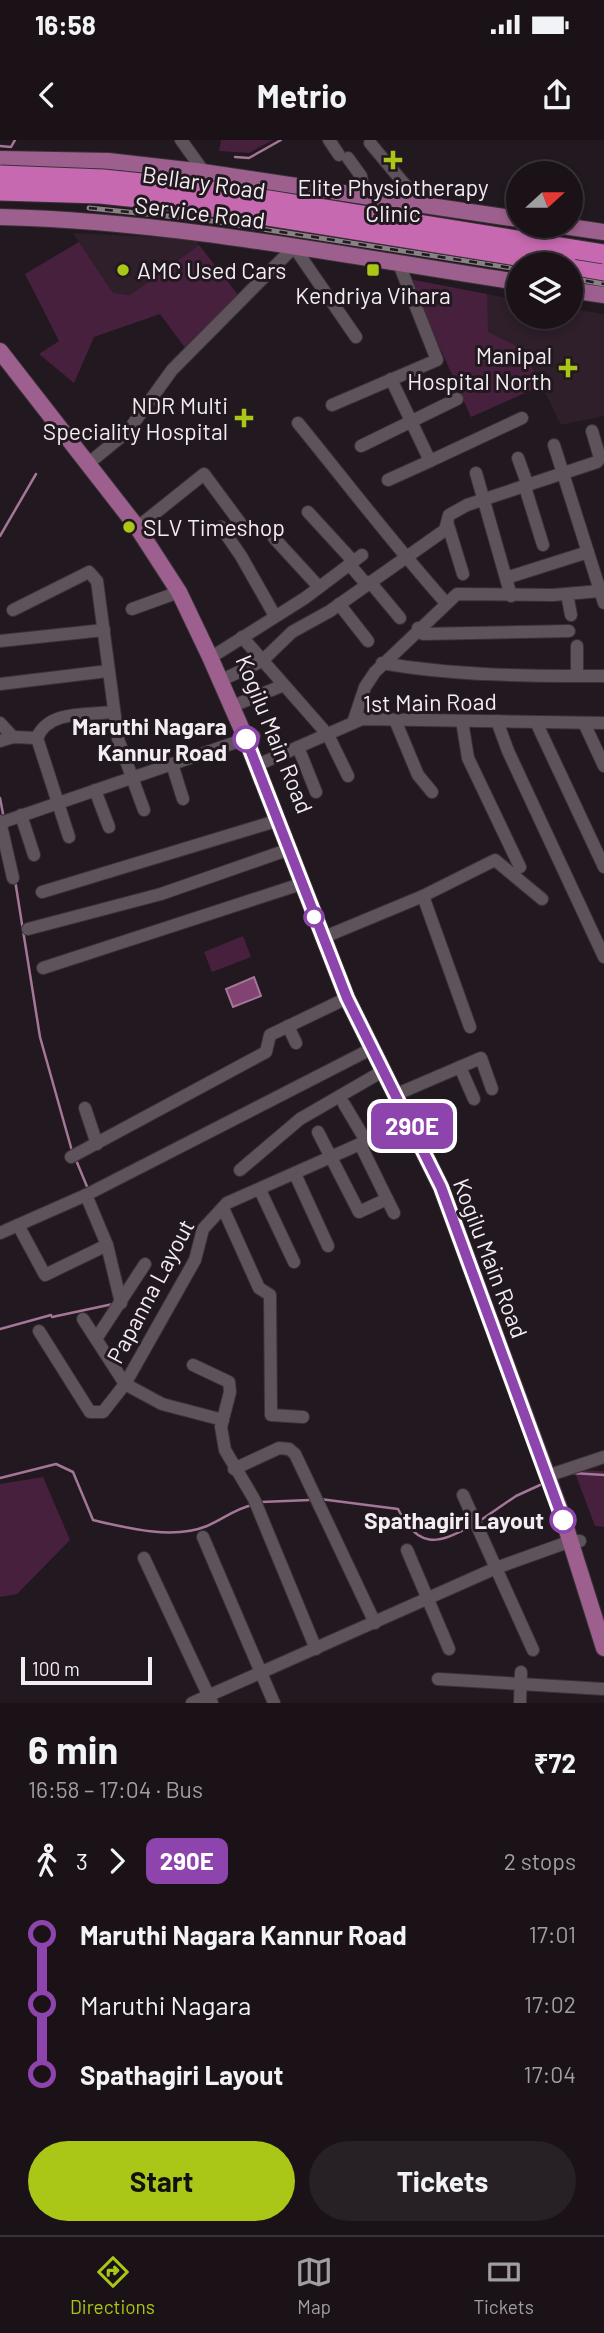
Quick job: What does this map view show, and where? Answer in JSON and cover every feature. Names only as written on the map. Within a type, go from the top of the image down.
[{"type":"highway","name":"Bellary Road","points":[[0,175],[103,179],[200,189],[604,254]]},
{"type":"highway","name":"Bellary Road","points":[[0,191],[100,194],[187,203],[506,255]]},
{"type":"highway","name":"Bellary Road","points":[[583,268],[604,271]]},
{"type":"main road","points":[[0,159],[108,162],[200,171],[506,217]]},
{"type":"main road","points":[[186,231],[175,213],[174,198],[180,182],[200,171]]},
{"type":"main road","name":"Service Road","points":[[0,217],[57,218],[186,231],[506,280]]},
{"type":"main road","points":[[583,229],[604,232]]},
{"type":"main road","points":[[583,292],[604,295]]},
{"type":"main road","name":"Kogilu Main Road","points":[[0,338],[98,467],[179,592],[250,737]]},
{"type":"main road","name":"Kogilu Main Road","points":[[0,351],[144,522],[186,584],[240,703],[250,737],[347,998],[383,1071],[412,1117]]},
{"type":"main road","name":"Kogilu Main Road","points":[[260,764],[276,821],[300,884],[404,1091],[441,1187],[473,1257],[604,1618]]},
{"type":"main road","name":"Kogilu Main Road","points":[[575,1541],[604,1648]]},
{"type":"street","points":[[181,140],[200,171]]},
{"type":"street","points":[[329,140],[361,176],[361,195]]},
{"type":"street","points":[[335,140],[361,195]]},
{"type":"street","points":[[370,143],[422,205]]},
{"type":"street","points":[[98,467],[172,370],[294,247],[356,337]]},
{"type":"street","points":[[332,405],[437,360],[399,264]]},
{"type":"street","points":[[391,379],[430,461]]},
{"type":"street","points":[[361,446],[457,399]]},
{"type":"street","points":[[388,480],[522,418]]},
{"type":"street","points":[[298,423],[375,516],[405,558],[446,603]]},
{"type":"street","points":[[463,574],[448,525],[449,515],[484,500],[597,462],[600,458],[592,431]]},
{"type":"street","points":[[353,723],[365,687],[382,663],[457,594],[567,594],[602,597],[554,445]]},
{"type":"street","points":[[518,458],[543,545]]},
{"type":"street","points":[[476,473],[511,596]]},
{"type":"street","points":[[144,522],[204,474],[240,524]]},
{"type":"street","points":[[308,512],[354,560],[368,584],[400,618]]},
{"type":"street","points":[[228,677],[262,661],[292,632],[339,604],[448,525]]},
{"type":"street","points":[[221,527],[242,556],[275,616]]},
{"type":"street","points":[[274,538],[319,587]]},
{"type":"street","points":[[506,578],[588,552]]},
{"type":"street","points":[[218,653],[319,587],[354,560]]},
{"type":"street","points":[[13,610],[89,572],[97,581],[118,739],[144,810]]},
{"type":"street","points":[[132,609],[179,592]]},
{"type":"street","points":[[567,594],[571,615]]},
{"type":"street","points":[[339,604],[368,641]]},
{"type":"street","points":[[418,628],[423,634],[569,631]]},
{"type":"street","points":[[0,641],[104,630]]},
{"type":"street","points":[[242,636],[328,734],[348,776]]},
{"type":"street","points":[[577,646],[577,676]]},
{"type":"street","points":[[382,663],[414,669],[514,676],[604,676]]},
{"type":"street","points":[[0,684],[108,671]]},
{"type":"street","points":[[240,703],[284,685]]},
{"type":"street","points":[[69,837],[37,738],[42,725],[51,719],[114,712]]},
{"type":"street","name":"1st Main Road","points":[[260,764],[362,719],[604,723]]},
{"type":"street","points":[[395,720],[418,775],[432,792]]},
{"type":"street","points":[[462,721],[468,758],[520,867]]},
{"type":"street","points":[[497,721],[508,751],[604,957]]},
{"type":"street","points":[[536,722],[604,867]]},
{"type":"street","points":[[0,723],[6,739],[37,738]]},
{"type":"street","points":[[584,723],[604,766]]},
{"type":"street","points":[[13,878],[0,822],[250,737]]},
{"type":"street","points":[[298,747],[316,792]]},
{"type":"street","points":[[172,764],[183,799]]},
{"type":"street","points":[[95,790],[109,827]]},
{"type":"street","points":[[21,816],[34,855]]},
{"type":"street","points":[[42,892],[276,821]]},
{"type":"street","points":[[28,929],[161,894],[287,850]]},
{"type":"street","points":[[326,936],[423,896],[495,860],[542,899]]},
{"type":"street","points":[[43,968],[300,884]]},
{"type":"street","points":[[423,896],[470,1027]]},
{"type":"street","points":[[76,1155],[266,1052],[270,1035],[347,998]]},
{"type":"street","points":[[288,1026],[296,1044]]},
{"type":"street","points":[[0,1233],[89,1193],[371,1049]]},
{"type":"street","points":[[404,1091],[481,1058],[492,1089]]},
{"type":"street","points":[[460,1067],[474,1099]]},
{"type":"street","points":[[240,1170],[300,1119],[383,1071]]},
{"type":"street","points":[[344,1104],[394,1213]]},
{"type":"street","points":[[85,1108],[97,1144]]},
{"type":"street","name":"Papanna Layout","points":[[39,1331],[90,1412],[103,1412],[125,1384],[195,1260],[203,1229],[223,1208],[412,1117]]},
{"type":"street","points":[[318,1132],[359,1212],[387,1199]]},
{"type":"street","points":[[295,1174],[328,1246]]},
{"type":"street","points":[[260,1190],[294,1262]]},
{"type":"street","points":[[89,1193],[107,1245],[119,1298]]},
{"type":"street","points":[[223,1208],[259,1288],[270,1295],[271,1415],[303,1417]]},
{"type":"street","points":[[18,1225],[45,1275],[107,1245]]},
{"type":"street","points":[[96,1339],[119,1298],[145,1264]]},
{"type":"street","points":[[83,1320],[125,1384],[162,1404],[223,1420]]},
{"type":"street","points":[[193,1365],[229,1382],[230,1392],[221,1427],[225,1450],[256,1503],[316,1649]]},
{"type":"street","points":[[234,1469],[279,1448],[289,1449],[317,1499],[375,1623]]},
{"type":"street","points":[[552,1474],[600,1460]]},
{"type":"street","points":[[463,1494],[533,1650]]},
{"type":"street","points":[[203,1537],[274,1703]]},
{"type":"street","points":[[192,1703],[210,1699],[261,1673],[496,1568],[575,1541]]},
{"type":"street","points":[[407,1550],[449,1649]]},
{"type":"street","points":[[144,1558],[210,1699]]},
{"type":"street","points":[[520,1703],[521,1678]]},
{"type":"street","points":[[438,1679],[521,1678],[604,1689]]},
{"type":"shaded area","points":[[221,140],[273,140],[249,153],[219,151]]},
{"type":"shaded area","points":[[73,233],[196,239],[199,245],[130,295],[113,293]]},
{"type":"shaded area","points":[[79,242],[113,293],[130,295],[199,245],[239,296],[186,349],[160,314],[94,337],[74,383],[39,354],[59,341],[25,274]]},
{"type":"shaded area","points":[[409,279],[487,294],[488,332],[524,350],[541,386],[471,417]]},
{"type":"shaded area","name":"Manipal Hospital North","points":[[487,294],[506,298],[506,329],[583,329],[583,311],[604,314],[604,416],[561,425],[524,350],[487,333]]},
{"type":"shaded area","points":[[243,936],[251,957],[212,972],[204,952]]},
{"type":"shaded area","points":[[254,977],[261,996],[233,1007],[226,989]]},
{"type":"shaded area","points":[[574,1470],[604,1471],[604,1527],[595,1526]]},
{"type":"shaded area","points":[[43,1477],[70,1540],[17,1594],[0,1597],[0,1484]]},
{"type":"waterway","points":[[0,146],[11,147],[15,140]]},
{"type":"waterway","points":[[235,157],[249,158],[281,140]]},
{"type":"waterway","points":[[0,536],[36,474]]},
{"type":"waterway","points":[[0,798],[4,819]]},
{"type":"waterway","points":[[15,880],[40,1037],[72,1151]]},
{"type":"waterway","points":[[76,1160],[88,1189]]},
{"type":"waterway","points":[[52,1317],[113,1304]]},
{"type":"waterway","points":[[0,1329],[51,1315]]},
{"type":"waterway","points":[[0,1478],[56,1464],[73,1472],[93,1520],[150,1531],[194,1530],[252,1505]]},
{"type":"waterway","points":[[572,1473],[604,1475]]},
{"type":"waterway","points":[[478,1522],[516,1496],[540,1485]]},
{"type":"waterway","points":[[320,1499],[398,1509],[413,1531],[430,1540],[449,1537],[473,1525]]},
{"type":"waterway","points":[[261,1502],[310,1500]]},
{"type":"railway","points":[[89,208],[205,220],[506,267]]},
{"type":"railway","points":[[583,280],[604,284]]},
{"type":"bus line","name":"290E","points":[[246,739],[300,884],[347,998],[441,1187],[563,1520]]},
{"type":"place","name":"Elite Physiotherapy Clinic","points":[[393,160]]},
{"type":"place","name":"AMC Used Cars","points":[[123,270]]},
{"type":"place","name":"Kendriya Vihara","points":[[373,270]]},
{"type":"place","name":"Manipal Hospital North","points":[[568,368]]},
{"type":"place","name":"NDR Multi Speciality Hospital","points":[[244,418]]},
{"type":"place","name":"SLV Timeshop","points":[[129,527]]},
{"type":"place","name":"Maruthi Nagara Kannur Road","points":[[246,739]]},
{"type":"place","name":"Spathagiri Layout","points":[[563,1520]]}]
